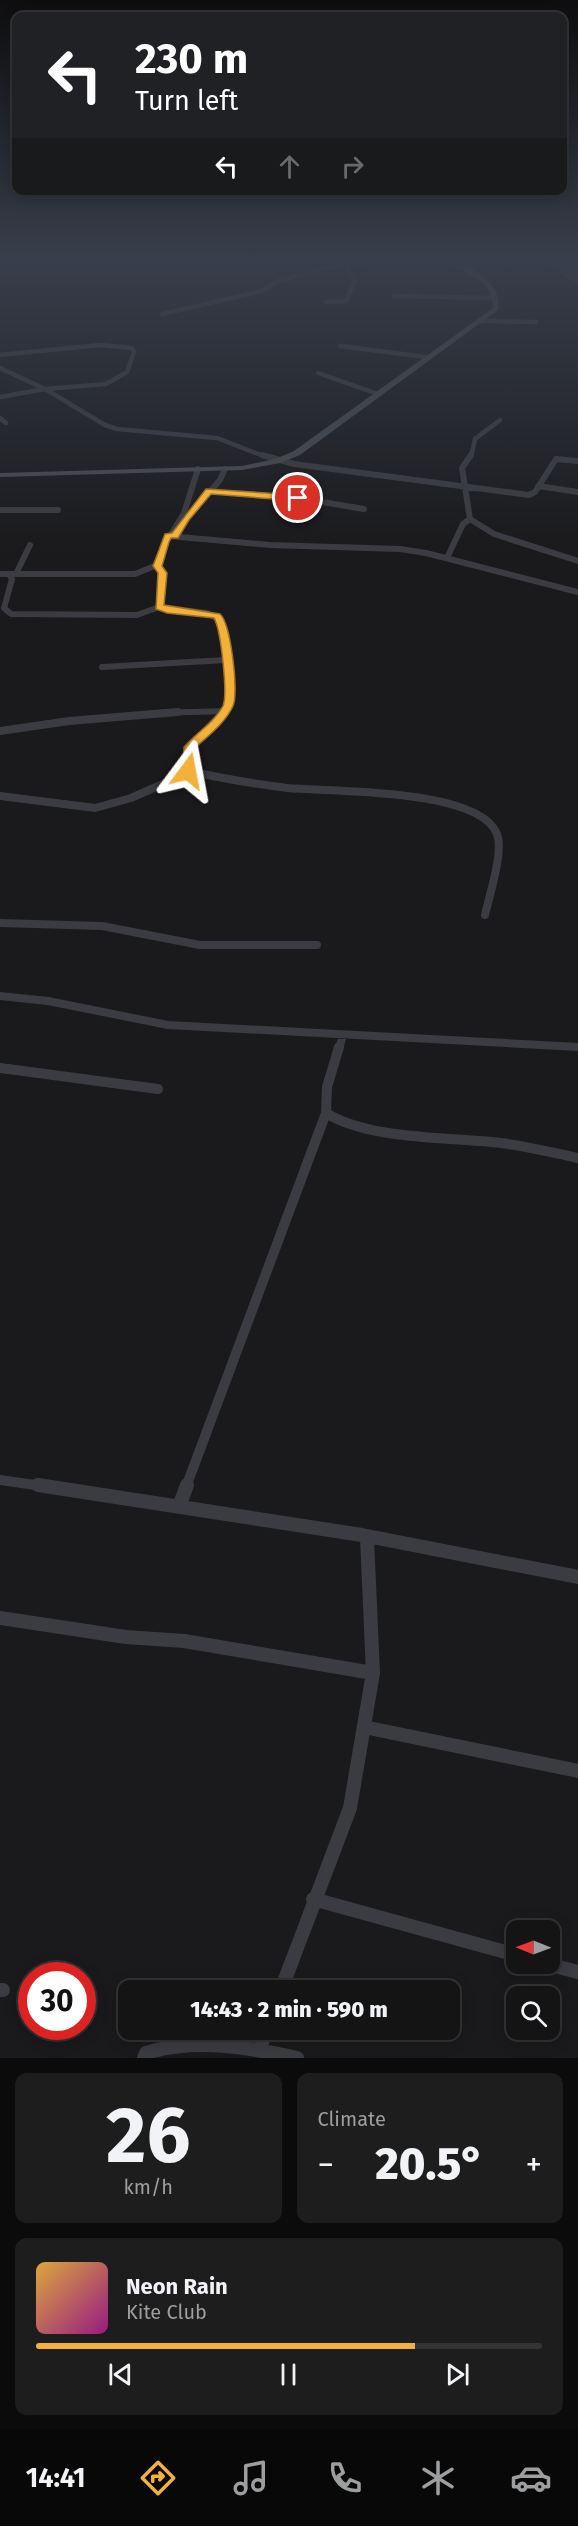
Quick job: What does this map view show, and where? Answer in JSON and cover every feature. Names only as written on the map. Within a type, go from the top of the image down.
[{"type":"street","points":[[0,397],[113,381],[128,372],[133,355]]},
{"type":"street","points":[[411,355],[426,357]]},
{"type":"street","points":[[0,475],[256,467],[297,453],[429,355]]},
{"type":"street","points":[[0,368],[45,389],[105,425],[117,429],[217,438],[277,461],[529,495],[538,486],[556,459],[578,461]]},
{"type":"street","points":[[318,373],[378,394]]},
{"type":"street","points":[[0,418],[6,423]]},
{"type":"street","points":[[470,519],[462,468],[471,456],[475,439],[500,420]]},
{"type":"street","points":[[0,574],[135,574],[157,566],[186,506],[191,482],[198,469]]},
{"type":"street","points":[[171,536],[220,480],[225,469]]},
{"type":"street","points":[[538,486],[578,492]]},
{"type":"street","points":[[209,491],[298,498],[364,509]]},
{"type":"street","points":[[0,510],[58,510]]},
{"type":"street","points":[[447,558],[463,524],[470,519]]},
{"type":"street","points":[[470,519],[494,534],[578,561]]},
{"type":"street","points":[[171,536],[270,545],[400,549],[447,558],[578,592]]},
{"type":"street","points":[[30,545],[12,574],[4,608],[6,612],[12,614],[137,615],[159,607],[217,616],[220,620],[225,638],[230,703],[227,711],[190,747],[188,771]]},
{"type":"street","points":[[157,566],[162,573],[159,607]]},
{"type":"street","points":[[102,667],[226,660]]},
{"type":"street","points":[[0,731],[81,720],[170,712],[227,711]]},
{"type":"street","points":[[0,796],[95,808],[154,789],[188,771],[233,782],[321,791],[364,790],[460,806],[478,812],[497,834],[495,867],[485,915]]},
{"type":"street","points":[[0,923],[102,926],[200,945],[317,945]]},
{"type":"street","points":[[0,996],[48,1001],[168,1024],[578,1047]]},
{"type":"street","points":[[180,1504],[326,1113],[327,1087],[343,1035]]},
{"type":"street","points":[[0,1068],[158,1089]]},
{"type":"street","points":[[326,1113],[342,1123],[372,1130],[504,1143],[578,1158]]},
{"type":"street","points":[[0,1480],[180,1504],[495,1559],[578,1577]]},
{"type":"street","points":[[285,1980],[350,1808],[373,1673],[367,1538]]},
{"type":"street","points":[[0,1618],[126,1637],[184,1641],[373,1673]]},
{"type":"street","points":[[364,1727],[578,1772]]},
{"type":"street","points":[[314,1899],[506,1952]]},
{"type":"street","points":[[560,1967],[578,1972]]},
{"type":"street","points":[[260,2048],[263,2040]]},
{"type":"street","points":[[144,2058],[146,2053],[162,2046],[260,2048],[297,2058]]},
{"type":"route","points":[[188,771],[190,747],[220,719],[230,703],[225,638],[217,616],[182,613],[159,607],[162,573],[157,566],[164,542],[168,536],[175,536],[185,519],[209,491],[298,498]]}]
